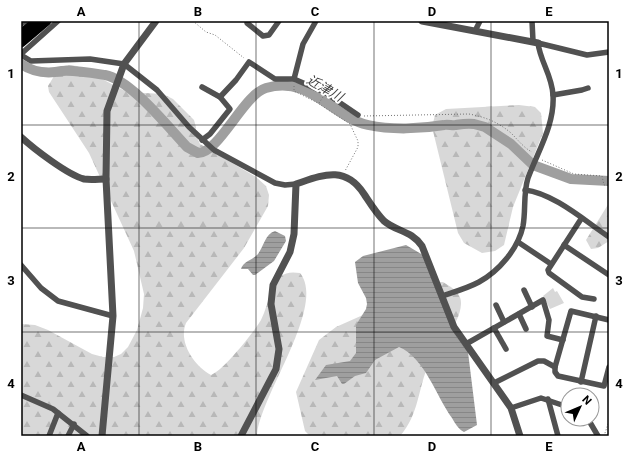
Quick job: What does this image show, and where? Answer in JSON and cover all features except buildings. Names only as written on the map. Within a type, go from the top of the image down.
[{"type":"highway","points":[[21,34],[36,21]]},
{"type":"highway","points":[[21,43],[47,21]]},
{"type":"street","points":[[21,24],[25,21]]},
{"type":"street","points":[[58,21],[21,54],[31,62],[90,58],[123,67],[158,90],[202,140],[214,150],[275,183],[285,185],[296,184],[327,174],[343,175],[354,181],[360,187],[377,213],[389,224],[412,234],[418,239],[454,327],[511,408],[520,436]]},
{"type":"street","points":[[102,436],[112,316],[106,179],[106,119],[123,67],[156,21]]},
{"type":"street","points":[[247,21],[247,23],[264,36],[269,35],[279,21]]},
{"type":"street","points":[[294,79],[303,44],[316,21]]},
{"type":"street","points":[[422,21],[536,42],[587,55],[609,52]]},
{"type":"street","points":[[475,31],[480,21]]},
{"type":"street","points":[[442,296],[480,282],[500,266],[518,242],[523,225],[525,190],[552,117],[552,80],[536,42],[532,21]]},
{"type":"street","points":[[220,97],[236,80],[249,62],[275,79],[294,79],[324,92],[358,115]]},
{"type":"street","points":[[202,86],[220,97],[230,109],[210,134],[202,140]]},
{"type":"street","points":[[553,95],[588,88]]},
{"type":"street","points":[[21,138],[30,146],[76,176],[86,179],[106,179]]},
{"type":"street","points":[[241,436],[276,369],[279,349],[271,304],[273,286],[290,252],[294,234],[296,184]]},
{"type":"street","points":[[525,190],[537,192],[554,200],[609,237]]},
{"type":"street","points":[[582,219],[548,270],[549,273],[582,297],[594,299]]},
{"type":"street","points":[[518,242],[551,264]]},
{"type":"street","points":[[564,245],[609,275]]},
{"type":"street","points":[[21,265],[41,288],[58,301],[112,316]]},
{"type":"street","points":[[524,290],[532,306]]},
{"type":"street","points":[[466,344],[543,300],[549,320],[547,336],[562,340]]},
{"type":"street","points":[[496,305],[504,322]]},
{"type":"street","points":[[609,320],[571,311],[562,340],[555,372],[558,376],[606,387],[609,367]]},
{"type":"street","points":[[519,314],[526,329]]},
{"type":"street","points":[[581,382],[596,316]]},
{"type":"street","points":[[494,328],[506,349]]},
{"type":"street","points":[[494,383],[538,361],[544,361],[555,367]]},
{"type":"street","points":[[21,395],[58,413],[74,424],[87,436]]},
{"type":"street","points":[[511,408],[541,398],[560,404]]},
{"type":"street","points":[[548,399],[558,436]]},
{"type":"street","points":[[49,436],[58,413]]},
{"type":"street","points":[[68,436],[74,424]]},
{"type":"street","points":[[593,427],[598,436]]},
{"type":"path","points":[[193,21],[206,32],[215,35],[249,62]]},
{"type":"path","points":[[294,91],[318,103],[350,124],[352,133],[358,141],[358,147],[343,175]]},
{"type":"path","points":[[318,103],[325,93]]},
{"type":"path","points":[[358,115],[376,117],[469,114],[483,117],[492,120],[510,132],[527,149],[543,161],[574,174],[602,176],[604,185],[609,185]]},
{"type":"path","points":[[604,436],[609,421]]},
{"type":"green space","points":[[68,65],[77,66],[127,92],[163,94],[173,99],[194,120],[196,135],[200,144],[256,177],[266,186],[269,195],[268,206],[244,248],[186,323],[184,330],[184,338],[189,353],[199,366],[211,375],[230,359],[257,326],[261,320],[274,286],[280,277],[294,272],[300,273],[306,288],[305,307],[299,329],[268,399],[257,436],[21,436],[21,324],[35,325],[48,330],[92,354],[103,357],[114,357],[121,354],[128,347],[137,330],[143,308],[144,294],[134,251],[89,153],[49,92],[48,86],[56,72],[62,67]]},
{"type":"green space","points":[[519,105],[535,107],[541,113],[543,133],[513,207],[504,245],[495,251],[482,253],[464,243],[458,233],[432,127],[435,115],[446,109]]},
{"type":"green space","points":[[609,203],[609,241],[598,248],[591,249],[586,240]]},
{"type":"green space","points":[[437,282],[443,282],[458,294],[461,300],[460,312],[453,327],[429,363],[425,372],[415,410],[400,436],[310,436],[305,431],[296,392],[319,340],[336,327]]},
{"type":"green space","points":[[553,288],[555,292],[557,291],[564,303],[550,309],[543,296]]},
{"type":"shaded area","points":[[275,231],[285,236],[286,241],[274,261],[255,275],[253,275],[248,269],[241,269],[246,262],[258,254],[267,237]]},
{"type":"shaded area","points":[[406,245],[423,255],[455,334],[468,352],[477,425],[464,432],[456,424],[446,409],[423,368],[408,352],[399,347],[375,360],[366,373],[355,376],[344,384],[342,384],[337,376],[315,380],[326,365],[350,361],[356,353],[356,325],[366,309],[367,304],[366,298],[358,283],[355,262],[363,256]]},
{"type":"waterway","name":"近津川","points":[[21,64],[41,72],[77,71],[105,75],[115,79],[149,105],[187,147],[198,153],[206,150],[214,144],[240,111],[258,93],[266,88],[281,85],[295,87],[308,92],[342,114],[368,125],[386,128],[406,128],[474,124],[485,127],[511,144],[533,165],[571,179],[609,181]]}]
